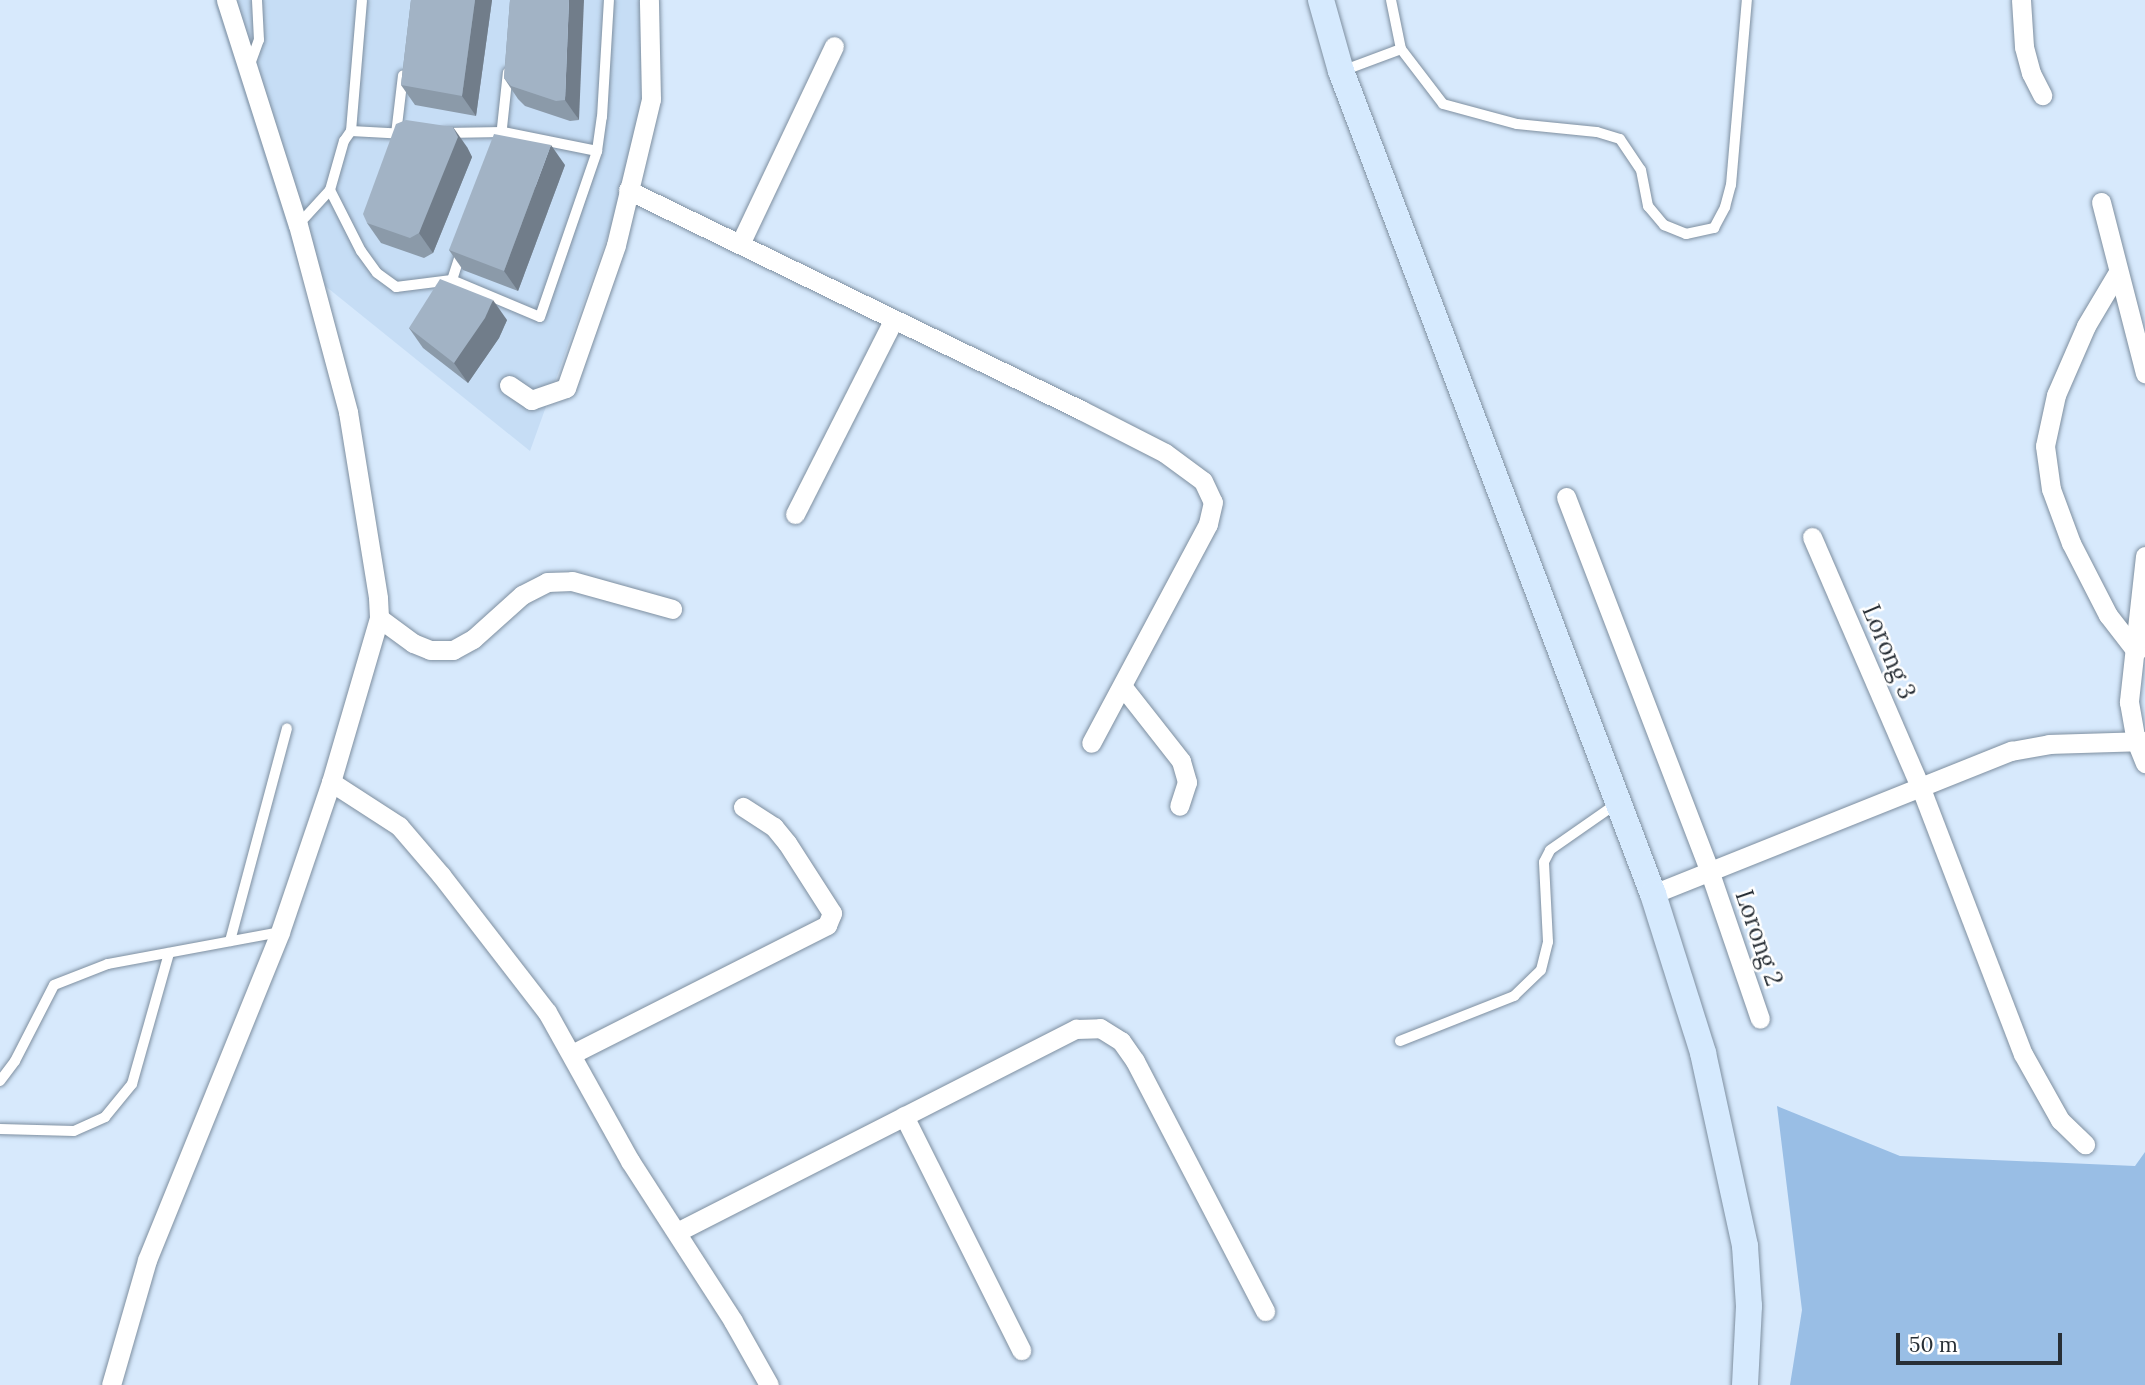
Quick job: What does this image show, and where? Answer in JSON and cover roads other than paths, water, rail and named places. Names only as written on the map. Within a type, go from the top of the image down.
[{"type":"street","points":[[111,1385],[147,1260],[280,932],[331,782],[379,618],[348,412],[298,225],[226,0]]},
{"type":"street","points":[[509,385],[531,400],[566,388],[616,245],[651,99],[649,0]]},
{"type":"street","points":[[1321,0],[1342,71],[1653,894],[1703,1054],[1745,1246],[1749,1306],[1745,1385]]},
{"type":"street","points":[[2021,0],[2024,47],[2031,73],[2042,95]]},
{"type":"street","points":[[740,244],[834,46]]},
{"type":"street","points":[[628,190],[1164,453],[1203,481],[1211,491],[1213,502],[1208,524],[1091,743]]},
{"type":"street","points":[[2101,202],[2145,373]]},
{"type":"street","points":[[2118,272],[2086,326],[2056,395],[2045,446],[2050,489],[2071,543],[2108,615],[2136,651]]},
{"type":"street","points":[[795,514],[893,321]]},
{"type":"street","name":"Lorong 2","points":[[1566,496],[1710,873],[1760,1018]]},
{"type":"street","name":"Lorong 3","points":[[1812,537],[1920,786],[2023,1054],[2060,1120],[2085,1144]]},
{"type":"street","points":[[2145,556],[2129,702],[2145,763]]},
{"type":"street","points":[[379,618],[413,643],[430,650],[453,650],[473,639],[522,595],[547,582],[572,581],[672,609]]},
{"type":"street","points":[[1123,687],[1181,761],[1187,782],[1179,806]]},
{"type":"street","points":[[1653,894],[2011,751],[2049,744],[2140,741]]},
{"type":"street","points":[[331,782],[399,826],[441,875],[547,1012],[630,1161],[769,1385]]},
{"type":"street","points":[[572,1054],[827,926],[832,913],[787,844],[774,827],[743,807]]},
{"type":"street","points":[[677,1233],[1076,1029],[1100,1028],[1121,1041],[1135,1061],[1265,1311]]},
{"type":"street","points":[[904,1116],[1021,1350]]},
{"type":"lane","points":[[247,71],[260,40],[257,0]]},
{"type":"lane","points":[[298,225],[330,190],[344,141],[351,131],[362,0]]},
{"type":"lane","points":[[330,190],[361,251],[377,274],[396,287],[452,279],[540,317],[597,151],[602,117],[609,0]]},
{"type":"lane","points":[[1391,0],[1401,49],[1443,104],[1517,124],[1597,132],[1620,139],[1641,170],[1648,206],[1664,225],[1686,234],[1714,228],[1725,206],[1731,185],[1747,0]]},
{"type":"lane","points":[[1342,71],[1401,49]]},
{"type":"lane","points":[[498,144],[503,132],[509,66]]},
{"type":"lane","points":[[396,134],[404,67]]},
{"type":"lane","points":[[351,131],[415,134]]},
{"type":"lane","points":[[428,134],[503,132],[597,151]]},
{"type":"lane","points":[[452,279],[464,243]]},
{"type":"lane","points":[[230,941],[287,728]]},
{"type":"lane","points":[[1400,1041],[1514,996],[1541,970],[1548,942],[1544,862],[1550,850],[1618,803]]},
{"type":"lane","points":[[0,1081],[15,1061],[54,985],[108,964],[280,932]]},
{"type":"lane","points":[[0,1129],[74,1131],[104,1117],[132,1084],[169,953]]}]
